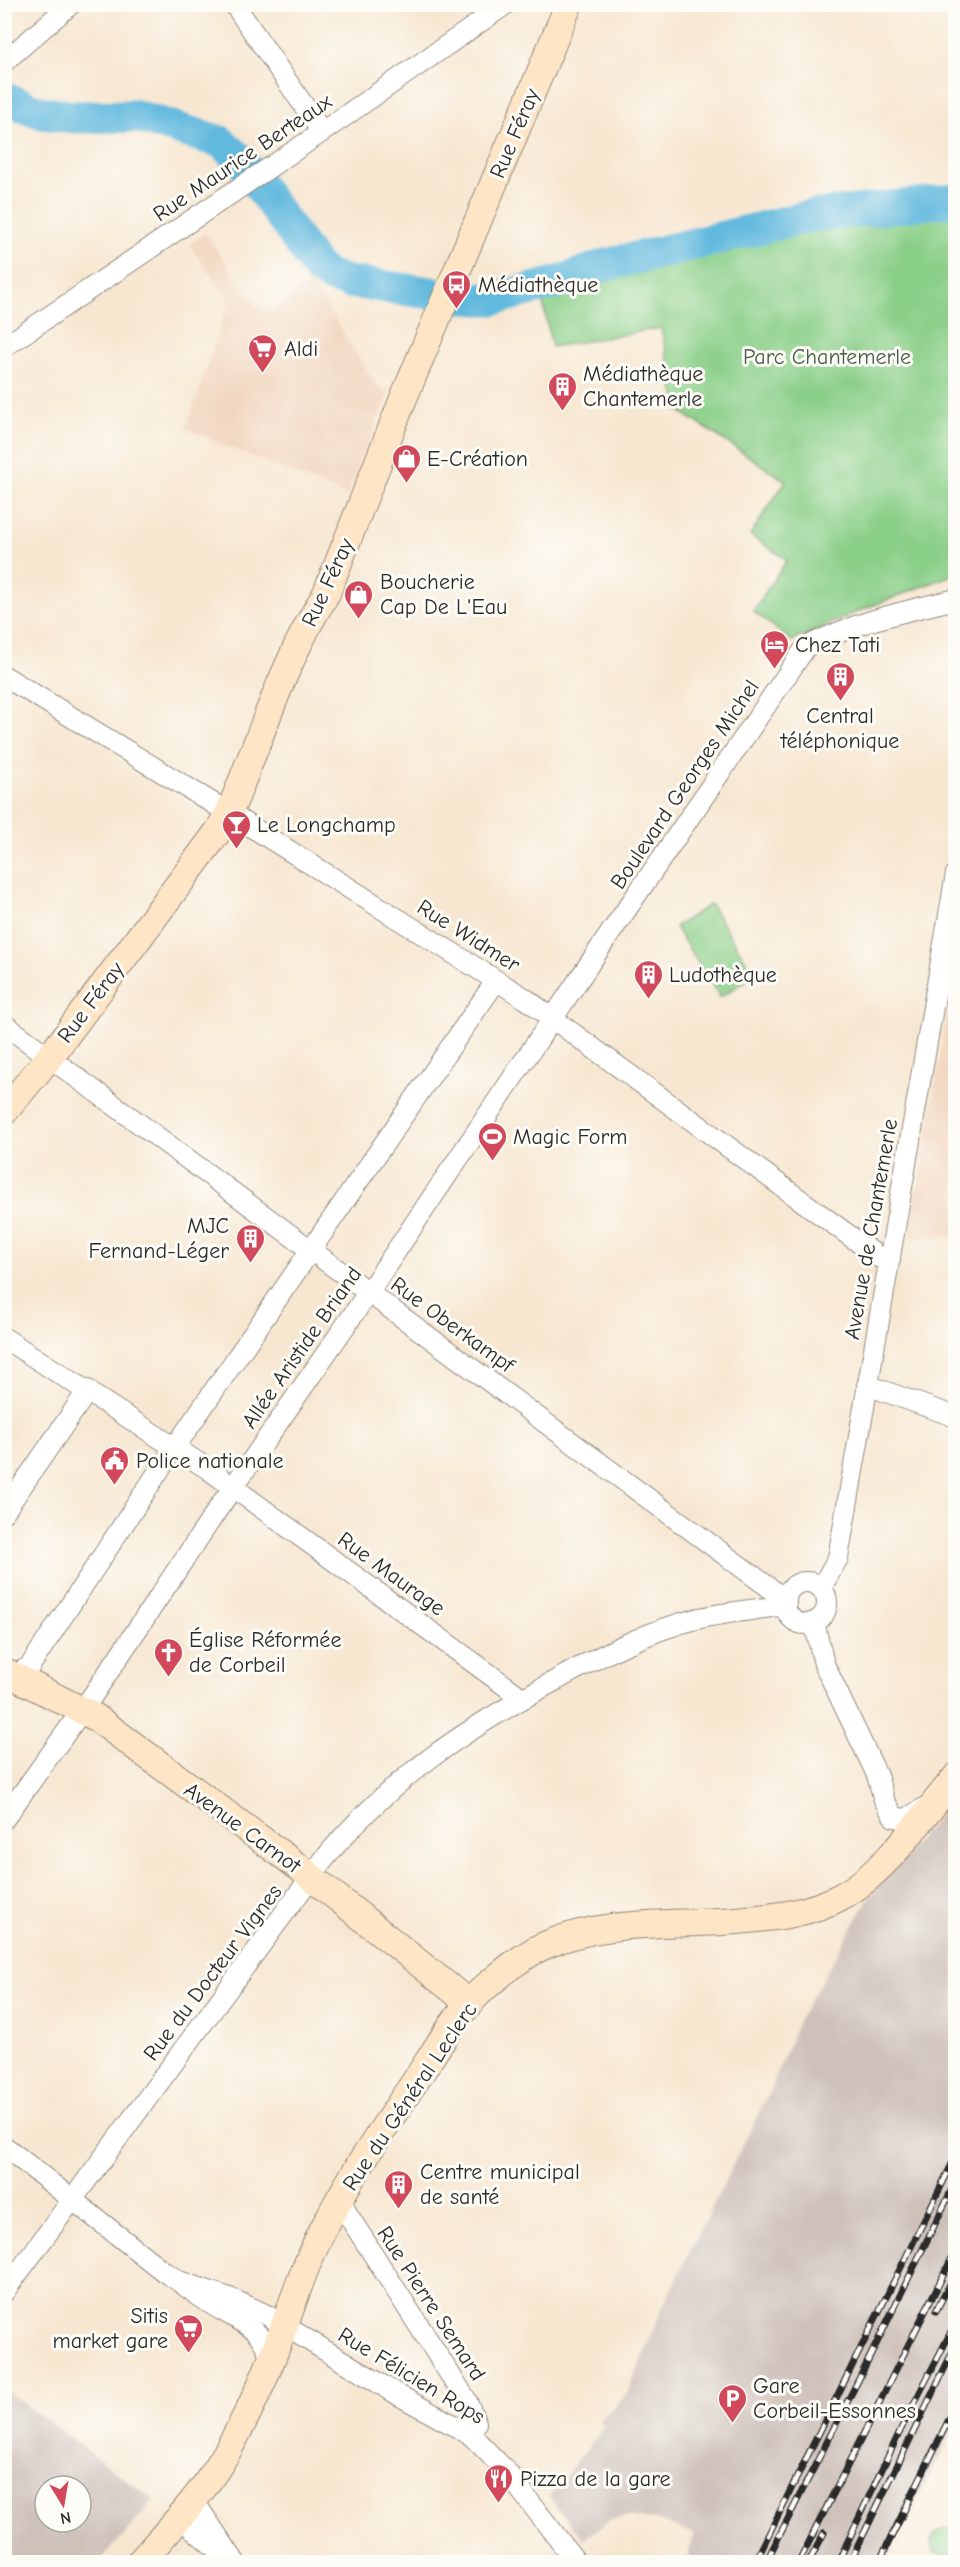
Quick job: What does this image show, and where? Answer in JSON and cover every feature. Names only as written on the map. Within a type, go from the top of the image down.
[{"type":"main road","name":"Rue Féray","points":[[4,1112],[49,1058],[217,833],[229,813],[290,663],[312,616],[326,594],[441,306],[569,4]]},
{"type":"main road","name":"Avenue Carnot","points":[[8,1676],[83,1710],[312,1877],[469,2003]]},
{"type":"main road","name":"Rue du Général Leclerc","points":[[140,2562],[187,2510],[232,2443],[271,2362],[311,2254],[340,2198],[364,2154],[469,2003],[507,1969],[548,1944],[578,1934],[615,1928],[788,1915],[818,1907],[857,1887],[894,1850],[948,1786]]},
{"type":"street","points":[[4,62],[71,4]]},
{"type":"street","points":[[234,4],[322,132]]},
{"type":"street","name":"Rue Maurice Berteaux","points":[[4,347],[266,171],[506,4]]},
{"type":"street","name":"Boulevard Georges Michel","points":[[553,1018],[806,647],[827,636],[856,626],[956,598]]},
{"type":"street","name":"Rue Widmer","points":[[4,676],[229,813],[553,1018],[880,1258],[890,1260]]},
{"type":"street","name":"Avenue de Chantemerle","points":[[821,1588],[838,1558],[956,874]]},
{"type":"street","name":"Allée Aristide Briand","points":[[8,1676],[30,1666],[176,1447],[496,981]]},
{"type":"street","name":"Allée Aristide Briand","points":[[4,1819],[83,1710],[553,1018]]},
{"type":"street","name":"Rue Oberkampf","points":[[4,1024],[369,1292],[786,1603]]},
{"type":"street","name":"Rue Maurage","points":[[4,1338],[176,1447],[234,1487],[522,1698]]},
{"type":"street","points":[[867,1385],[956,1417]]},
{"type":"street","points":[[4,1512],[88,1390]]},
{"type":"street","points":[[803,1582],[816,1584],[821,1588],[825,1594],[827,1607],[820,1619],[807,1624],[795,1621],[787,1611],[786,1603],[792,1588],[803,1582]]},
{"type":"street","name":"Rue du Docteur Vignes","points":[[4,2292],[353,1824],[398,1783],[453,1741],[522,1698],[642,1637],[696,1619],[786,1603]]},
{"type":"street","points":[[814,1623],[824,1664],[877,1775],[894,1817],[901,1820],[912,1817],[948,1786]]},
{"type":"street","points":[[894,1850],[901,1820]]},
{"type":"street","name":"Rue Félicien Rops","points":[[4,2146],[163,2271],[182,2282],[207,2302],[250,2326],[266,2343],[271,2362]]},
{"type":"street","name":"Rue Pierre Semard","points":[[340,2198],[348,2215],[467,2402],[476,2423],[471,2435]]},
{"type":"street","name":"Rue Félicien Rops","points":[[182,2282],[232,2300],[285,2326],[400,2396],[471,2435],[506,2471],[576,2562]]},
{"type":"street","points":[[187,2510],[234,2562]]},
{"type":"shaded area","points":[[205,233],[257,308],[273,311],[310,280],[377,386],[389,393],[347,496],[186,429],[229,301],[189,244]]},
{"type":"shaded area","points":[[955,970],[955,1235],[909,1239],[927,1133]]},
{"type":"shaded area","points":[[955,1798],[955,2427],[885,2562],[688,2562],[688,2549],[695,2535],[659,2521],[629,2516],[611,2520],[583,2539],[549,2497],[605,2426],[599,2421],[627,2394],[665,2302],[772,2086],[798,2021],[873,1891]]},
{"type":"shaded area","points":[[4,2389],[154,2500],[100,2562],[5,2562]]},
{"type":"green space","name":"Parc Chantemerle","points":[[955,210],[955,574],[861,610],[792,641],[753,611],[787,560],[750,535],[786,481],[678,410],[661,328],[552,347],[541,294],[852,221]]},
{"type":"green space","points":[[710,904],[755,975],[720,997],[675,927]]},
{"type":"green space","points":[[948,2528],[955,2530],[955,2554],[946,2558],[935,2552],[932,2543],[936,2533]]},
{"type":"waterway","points":[[4,98],[42,113],[75,117],[136,116],[221,142],[240,159],[318,269],[331,277],[349,282],[477,299],[494,299],[556,283],[602,266],[811,216],[956,200]]},
{"type":"railway","points":[[755,2562],[956,2156]]},
{"type":"railway","points":[[766,2562],[956,2181]]},
{"type":"railway","points":[[799,2562],[956,2250]]},
{"type":"railway","points":[[936,2311],[956,2272]]},
{"type":"railway","points":[[838,2562],[903,2425],[956,2322]]},
{"type":"railway","points":[[850,2562],[956,2345]]},
{"type":"railway","points":[[879,2562],[956,2405]]},
{"type":"railway","points":[[809,2562],[824,2533]]},
{"type":"place","name":"Médiathèque","points":[[457,310]]},
{"type":"place","name":"Aldi","points":[[263,374]]},
{"type":"place","name":"Médiathèque Chantemerle","points":[[562,412]]},
{"type":"place","name":"E-Création","points":[[406,484]]},
{"type":"place","name":"Boucherie Cap De L'Eau","points":[[359,620]]},
{"type":"place","name":"Chez Tati","points":[[774,670]]},
{"type":"place","name":"Central téléphonique","points":[[840,702]]},
{"type":"place","name":"Le Longchamp","points":[[236,850]]},
{"type":"place","name":"Ludothèque","points":[[648,1000]]},
{"type":"place","name":"Magic Form","points":[[492,1162]]},
{"type":"place","name":"MJC Fernand-Léger","points":[[250,1264]]},
{"type":"place","name":"Police nationale","points":[[115,1486]]},
{"type":"place","name":"Église Réformée de Corbeil","points":[[168,1678]]},
{"type":"place","name":"Centre municipal de santé","points":[[399,2210]]},
{"type":"place","name":"Sitis market gare","points":[[189,2354]]},
{"type":"place","name":"Gare Corbeil-Essonnes","points":[[732,2424]]},
{"type":"place","name":"Pizza de la gare","points":[[499,2504]]}]
